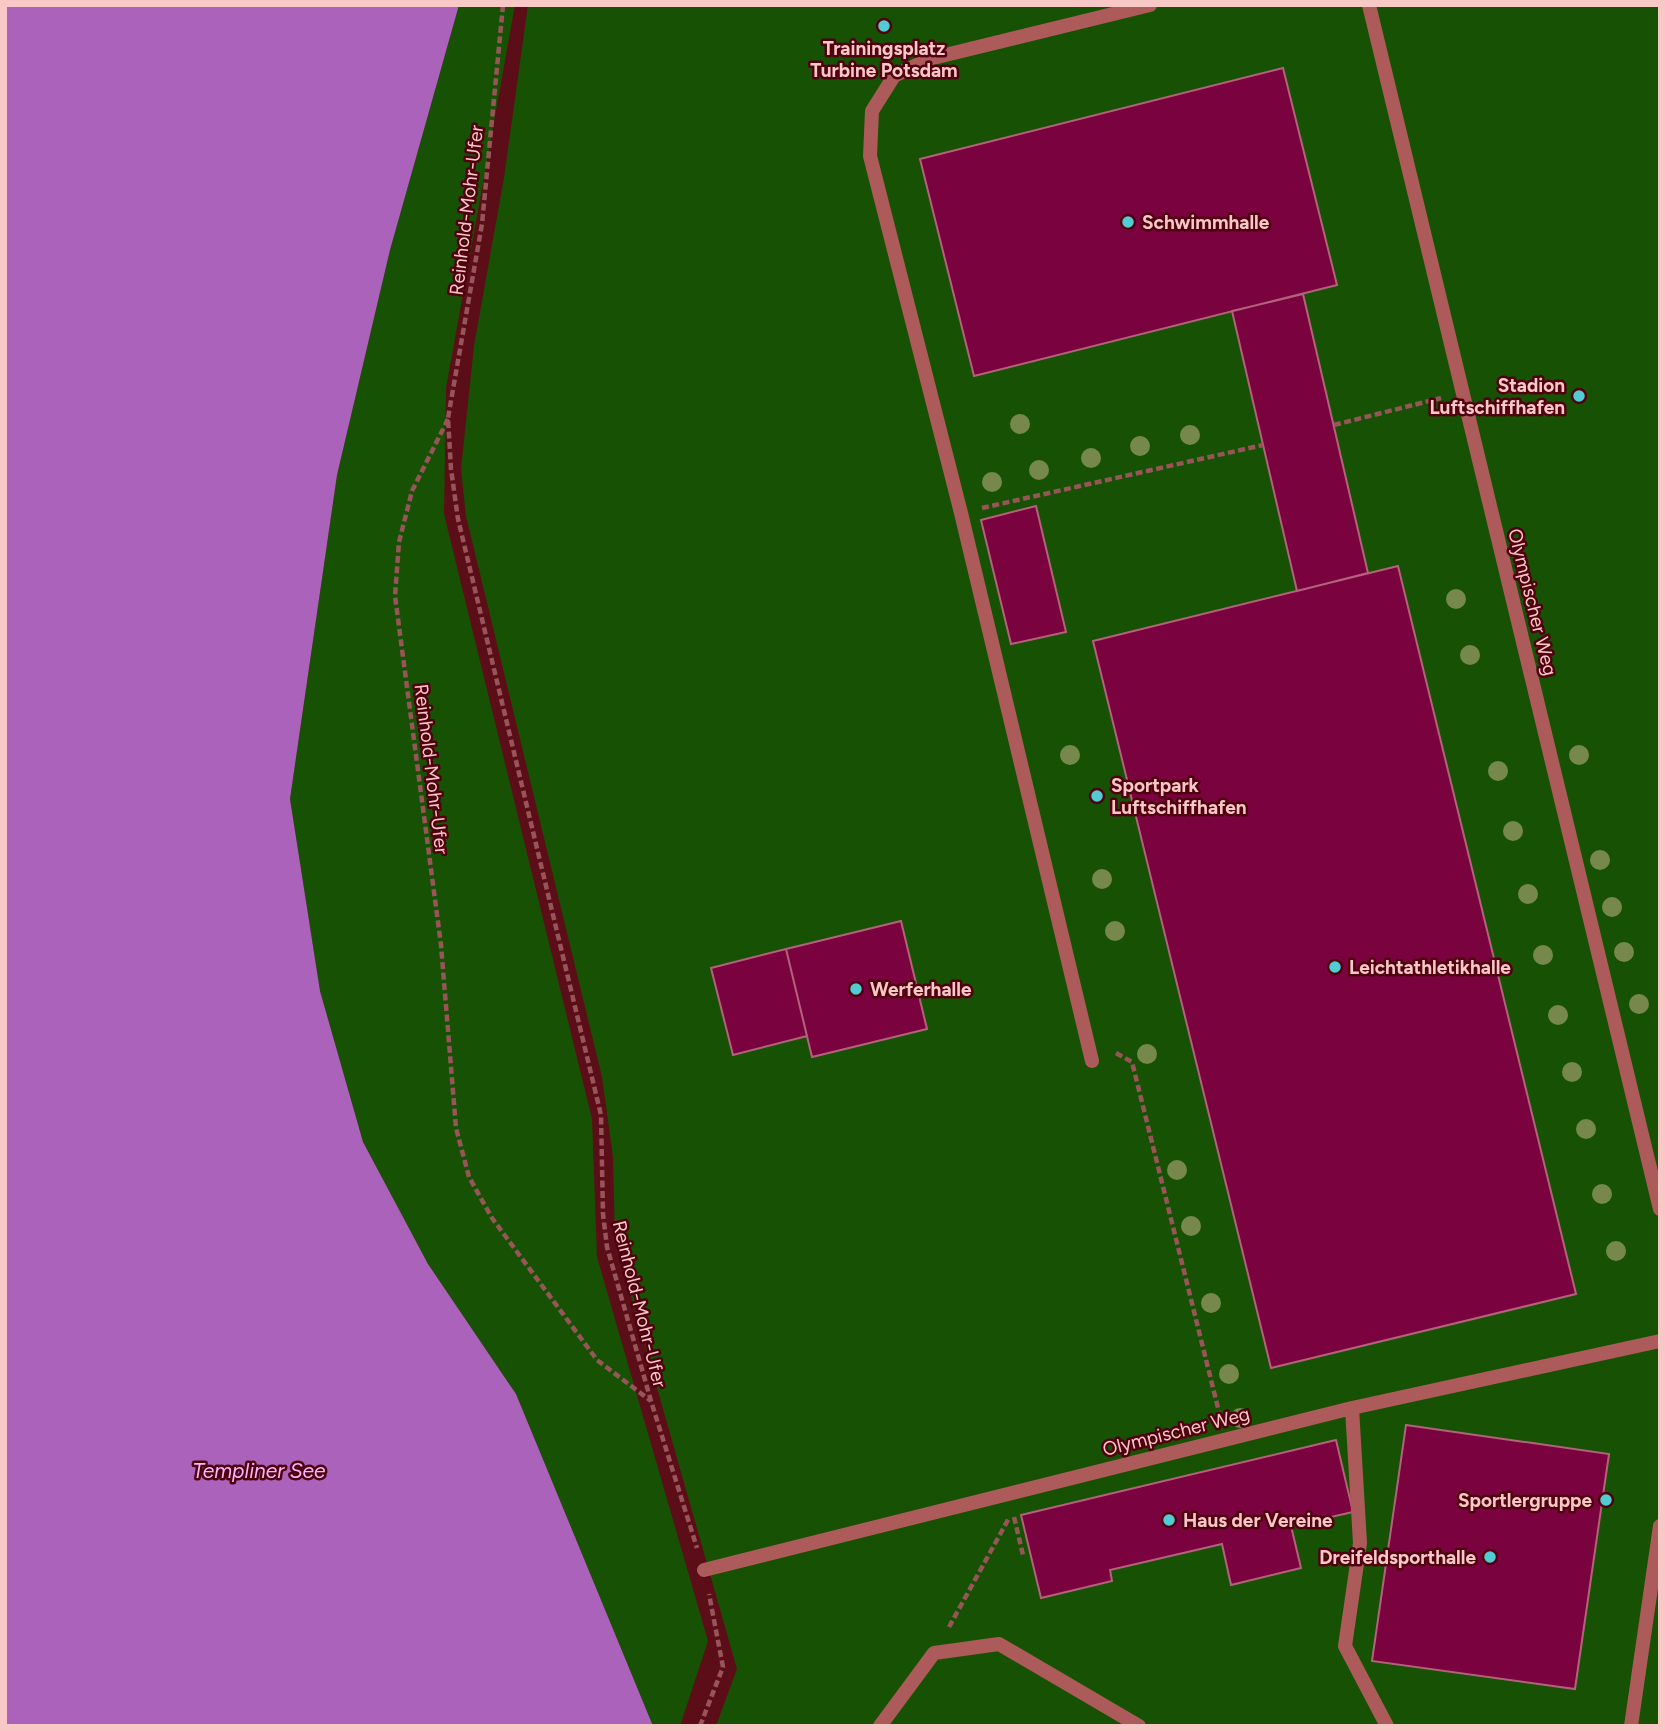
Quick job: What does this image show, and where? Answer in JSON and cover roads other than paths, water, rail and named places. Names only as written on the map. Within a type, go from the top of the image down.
[{"type":"street","points":[[1092,1061],[961,513],[870,156],[872,111],[894,76],[929,60],[1150,5]]},
{"type":"street","name":"Olympischer Weg","points":[[1369,5],[1660,1209]]},
{"type":"street","name":"Olympischer Weg","points":[[704,1570],[1226,1438],[1660,1342]]},
{"type":"street","points":[[1352,1408],[1360,1543],[1345,1646],[1387,1726]]},
{"type":"street","points":[[1631,1726],[1660,1527]]},
{"type":"street","points":[[880,1726],[934,1653],[999,1644],[1139,1726]]},
{"type":"water","name":"Templiner See","points":[[5,5],[459,5],[390,250],[337,475],[290,799],[320,991],[363,1142],[428,1264],[516,1394],[653,1726],[5,1726]]},
{"type":"place","name":"Trainingsplatz Turbine Potsdam","points":[[884,26]]},
{"type":"place","name":"Schwimmhalle","points":[[1128,222]]},
{"type":"place","name":"Stadion Luftschiffhafen","points":[[1579,396]]},
{"type":"place","name":"Sportpark Luftschiffhafen","points":[[1097,796]]},
{"type":"place","name":"Leichtathletikhalle","points":[[1335,967]]},
{"type":"place","name":"Werferhalle","points":[[856,989]]},
{"type":"place","name":"Sportlergruppe","points":[[1606,1500]]},
{"type":"place","name":"Haus der Vereine","points":[[1169,1520]]},
{"type":"place","name":"Dreifeldsporthalle","points":[[1490,1557]]}]
